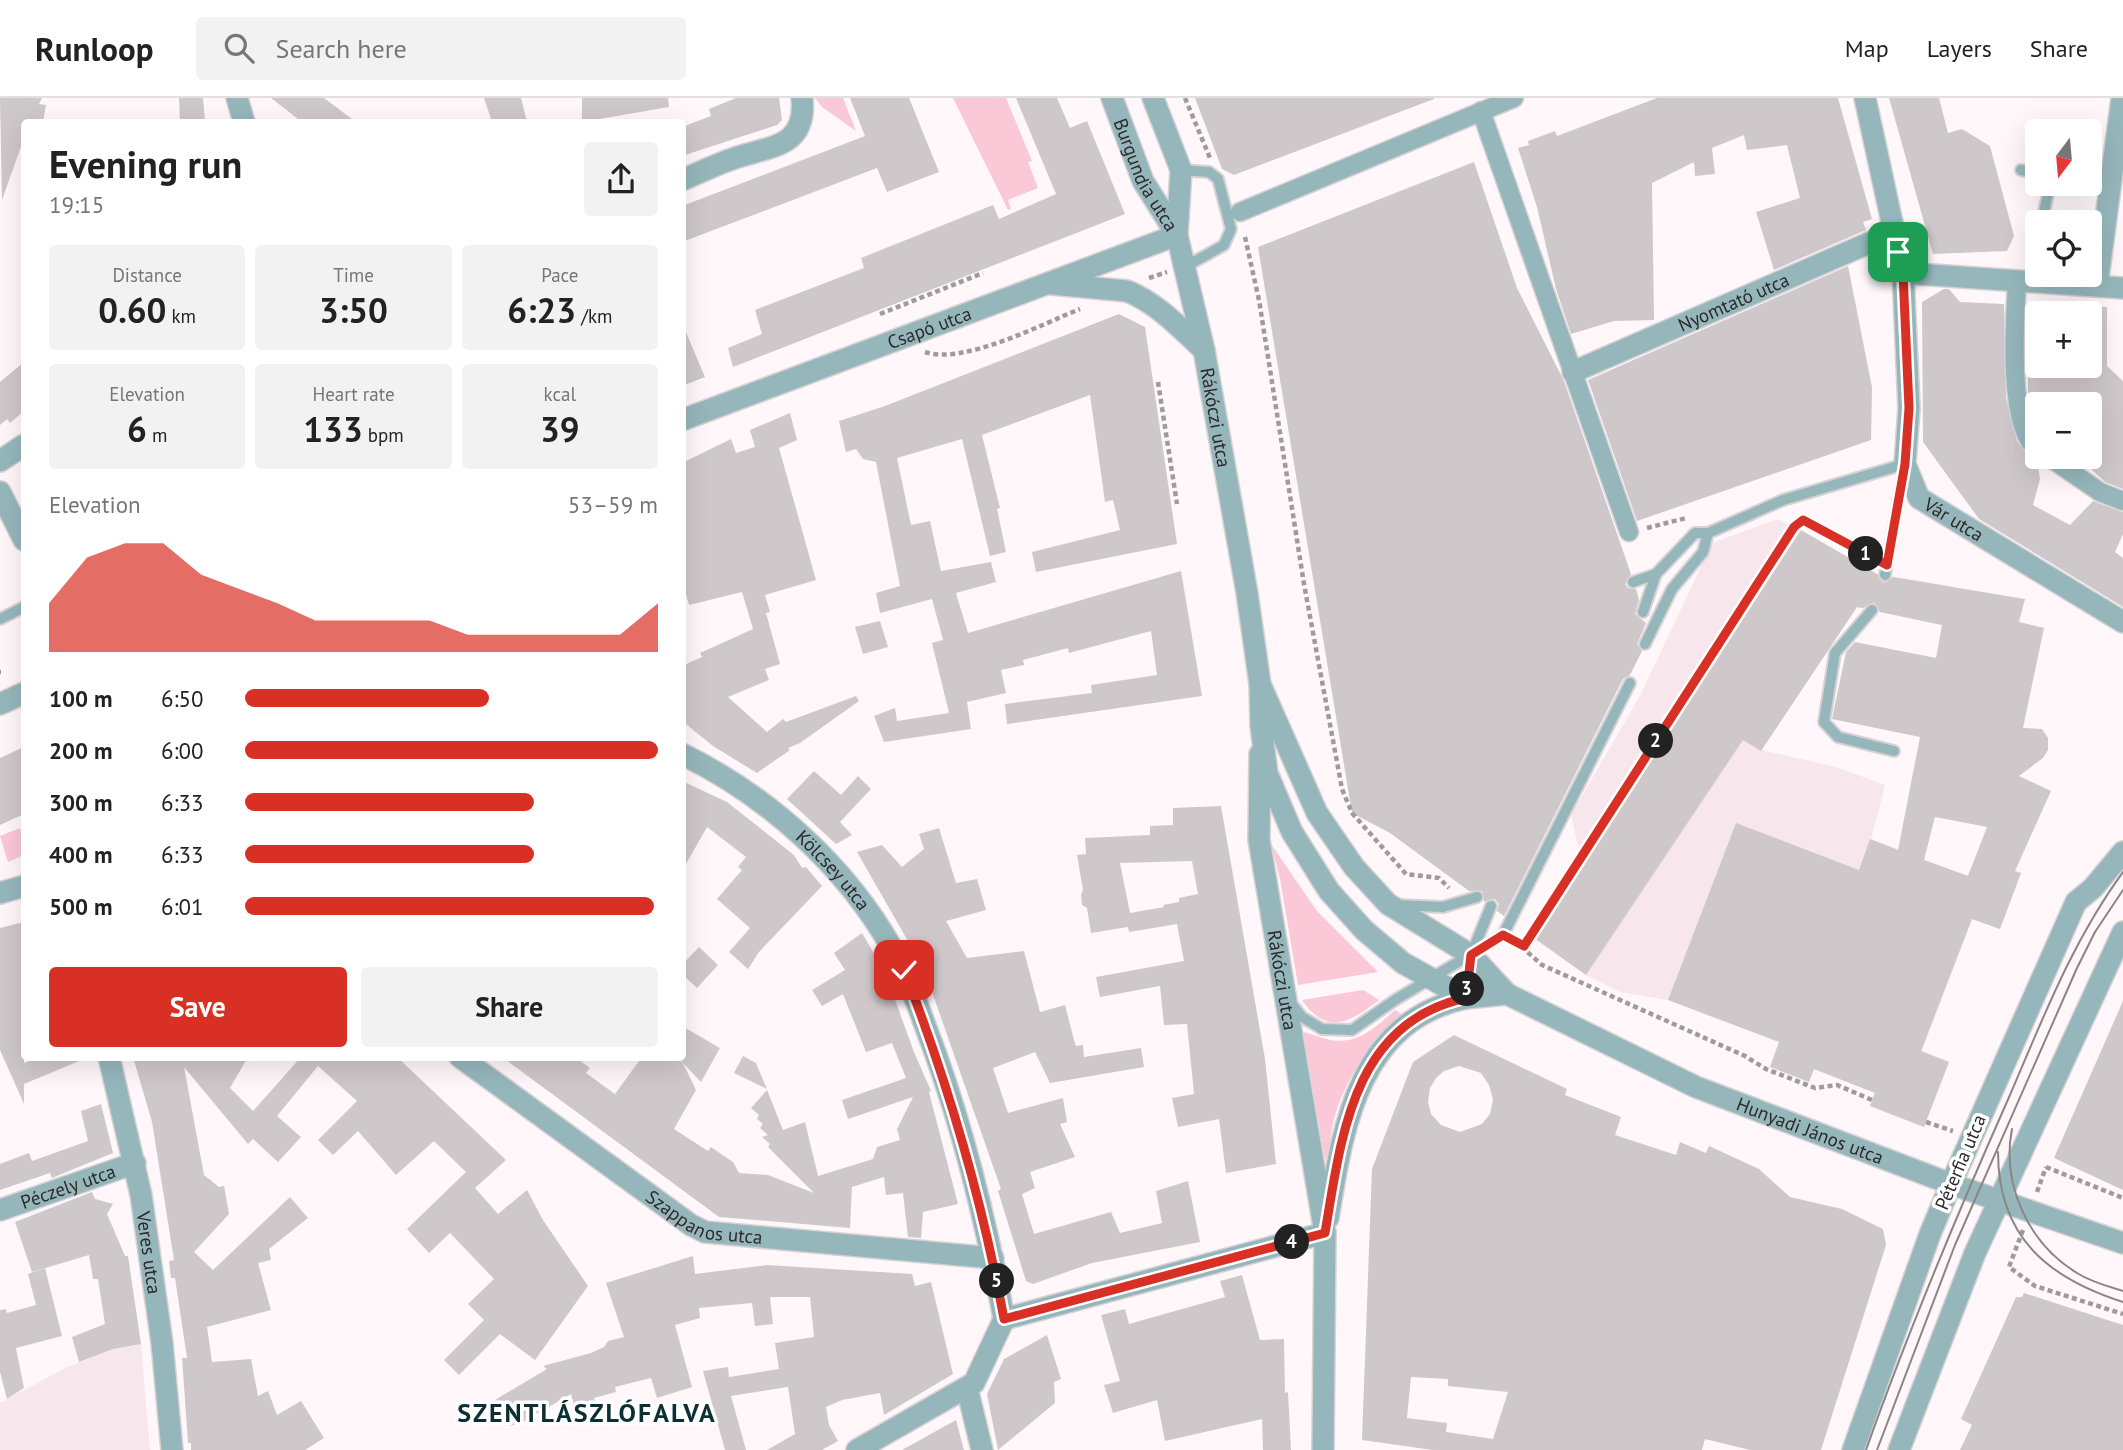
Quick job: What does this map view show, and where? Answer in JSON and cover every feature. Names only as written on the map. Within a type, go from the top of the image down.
[{"type":"street","points":[[237,98],[243,119]]},
{"type":"street","points":[[686,178],[739,157],[781,145],[799,123],[803,98]]},
{"type":"street","name":"Burgundia utca","points":[[1112,98],[1143,181],[1177,235]]},
{"type":"street","name":"Burgundia utca","points":[[1153,98],[1181,170],[1177,235]]},
{"type":"street","points":[[1240,212],[1514,98]]},
{"type":"street","name":"Vár utca","points":[[1865,98],[1903,273],[1909,408],[1905,464],[1919,498],[2123,622]]},
{"type":"street","points":[[2102,248],[2122,98]]},
{"type":"street","points":[[1481,111],[1629,532]]},
{"type":"street","name":"Nyomtató utca","points":[[1573,372],[1894,232]]},
{"type":"street","name":"Rákóczi utca","points":[[1177,235],[1204,350],[1260,684],[1259,839],[1325,1233]]},
{"type":"street","name":"Csapó utca","points":[[686,418],[1177,235]]},
{"type":"street","points":[[1903,273],[2024,281],[2013,362],[2025,427]]},
{"type":"street","points":[[1044,283],[1127,290],[1162,311],[1204,350]]},
{"type":"street","points":[[2102,286],[2123,288]]},
{"type":"street","points":[[0,461],[21,447]]},
{"type":"street","points":[[2066,469],[2100,492],[2123,501]]},
{"type":"street","points":[[0,492],[21,534]]},
{"type":"street","name":"Rákóczi utca","points":[[1260,684],[1317,813]]},
{"type":"street","points":[[0,704],[21,694]]},
{"type":"street","name":"Rákóczi utca","points":[[1261,726],[1267,773],[1292,832],[1329,891],[1364,930],[1403,963],[1430,979]]},
{"type":"street","name":"Kölcsey utca","points":[[686,756],[741,786],[800,835],[861,903],[893,950],[947,1085],[993,1258],[1004,1319]]},
{"type":"street","name":"Hunyadi János utca","points":[[1317,813],[1354,867],[1388,904],[1471,955],[1507,994],[1696,1087],[1951,1184],[2123,1243]]},
{"type":"street","name":"Péterfia utca","points":[[1853,1450],[1930,1234],[2076,902],[2093,888],[2123,852]]},
{"type":"street","points":[[0,894],[21,887]]},
{"type":"street","points":[[1899,1450],[1975,1252],[2123,932]]},
{"type":"street","points":[[1430,979],[1466,998],[1507,994]]},
{"type":"street","name":"Rákóczi utca","points":[[1323,1450],[1325,1233],[1343,1129],[1363,1078],[1385,1047],[1429,1010],[1466,998]]},
{"type":"street","name":"Veres utca","points":[[110,1061],[135,1163],[162,1343],[172,1450]]},
{"type":"street","name":"Szappanos utca","points":[[466,1061],[691,1225],[705,1232],[993,1258]]},
{"type":"street","name":"Péczely utca","points":[[0,1210],[135,1163]]},
{"type":"street","points":[[857,1450],[967,1388],[979,1375],[1004,1319],[1325,1233]]},
{"type":"street","points":[[967,1388],[982,1450]]},
{"type":"lane","points":[[1181,170],[1209,172],[1217,179],[1231,229],[1224,245],[1185,267]]},
{"type":"lane","points":[[2021,170],[2025,171]]},
{"type":"lane","points":[[1643,612],[1656,574],[1695,533],[1708,533],[1783,500],[1905,464],[1886,570]]},
{"type":"lane","points":[[1645,644],[1672,589],[1703,552],[1708,533]]},
{"type":"lane","points":[[1633,582],[1656,574]]},
{"type":"lane","points":[[2,614],[21,608]]},
{"type":"lane","points":[[1872,610],[1835,653],[1824,722],[1838,737],[1894,751]]},
{"type":"lane","points":[[1286,995],[1302,1017],[1312,1024],[1343,1032],[1361,1026],[1395,1000],[1503,935],[1561,815],[1630,683]]},
{"type":"lane","points":[[1535,872],[1538,859]]},
{"type":"lane","points":[[1388,904],[1443,907],[1477,897]]},
{"type":"lane","points":[[1466,998],[1471,955],[1491,906]]},
{"type":"path","points":[[1185,98],[1202,144],[1220,167]]},
{"type":"path","points":[[1240,212],[1259,300],[1304,584],[1342,789],[1352,813],[1406,874],[1439,878],[1457,895],[1460,904]]},
{"type":"path","points":[[880,314],[983,273]]},
{"type":"path","points":[[933,355],[990,344],[1084,308]]},
{"type":"path","points":[[1158,382],[1177,504]]},
{"type":"path","points":[[1524,946],[1794,527],[1803,520],[1886,570]]},
{"type":"path","points":[[1503,935],[1524,946],[1542,965],[1745,1056],[1766,1069],[1815,1088],[1836,1085],[1872,1100]]},
{"type":"path","points":[[1926,1122],[1950,1130]]},
{"type":"path","points":[[2046,1167],[2123,1198]]},
{"type":"path","points":[[2009,1267],[2035,1286],[2123,1314]]},
{"type":"shaded area","points":[[815,98],[843,98],[856,131],[822,107]]},
{"type":"shaded area","points":[[953,98],[1006,98],[1032,161],[1028,162],[1038,188],[1008,200],[1011,209],[1008,210]]},
{"type":"shaded area","points":[[1778,519],[1872,573],[1950,586],[1942,625],[1857,607],[1761,750],[1836,767],[1885,785],[1871,839],[1967,876],[1976,856],[2021,873],[2000,929],[1972,919],[1922,1051],[1949,1062],[1924,1127],[1870,1106],[1874,1092],[1814,1069],[1809,1082],[1770,1067],[1779,1042],[1668,1000],[1620,992],[1586,975],[1534,938],[1579,851],[1571,815],[1641,694],[1712,543]]},
{"type":"shaded area","points":[[20,828],[21,856],[8,862],[0,836]]},
{"type":"shaded area","points":[[1271,844],[1317,911],[1378,972],[1298,985],[1280,879]]},
{"type":"shaded area","points":[[1363,990],[1379,1000],[1359,1014],[1340,1022],[1321,1019],[1302,1000]]},
{"type":"shaded area","points":[[1395,1010],[1403,1015],[1379,1038],[1359,1063],[1344,1092],[1333,1123],[1325,1160],[1303,1032],[1330,1040],[1349,1040],[1366,1033]]},
{"type":"shaded area","points":[[141,1344],[150,1450],[0,1450],[0,1403],[67,1367],[113,1349]]},
{"type":"building","points":[[0,98],[42,98],[39,104],[46,105],[44,119],[21,119],[21,146],[2,200]]},
{"type":"building","points":[[179,98],[203,98],[205,119],[180,119]]},
{"type":"building","points":[[271,98],[324,98],[352,119],[298,119]]},
{"type":"building","points":[[484,98],[521,98],[526,119],[491,119]]},
{"type":"building","points":[[582,98],[668,98],[669,107],[599,119],[582,119]]},
{"type":"building","points":[[736,98],[779,98],[782,120],[777,125],[686,155],[686,125],[711,116],[709,109]]},
{"type":"building","points":[[850,98],[909,98],[939,172],[887,192],[877,168],[686,240],[686,204],[865,136]]},
{"type":"building","points":[[1016,98],[1057,98],[1070,128],[1087,121],[1125,214],[733,367],[728,348],[762,334],[755,310],[864,268],[861,258],[993,205],[999,219],[1056,194]]},
{"type":"building","points":[[1195,98],[1434,99],[1234,175],[1222,169]]},
{"type":"building","points":[[1657,98],[1838,98],[1872,219],[1863,222],[1866,230],[1774,270],[1756,212],[1800,198],[1787,145],[1747,150],[1744,135],[1712,148],[1715,174],[1695,176],[1694,162],[1652,183],[1654,320],[1614,321],[1571,334],[1556,289],[1537,207],[1518,148],[1529,145],[1528,141],[1555,131],[1557,136]]},
{"type":"building","points":[[1889,98],[1939,98],[1948,133],[1962,129],[1990,146],[2014,236],[2007,251],[1933,254]]},
{"type":"building","points":[[1474,162],[1517,288],[1564,381],[1631,574],[1625,584],[1628,588],[1636,589],[1639,600],[1635,614],[1646,623],[1637,644],[1642,651],[1630,675],[1623,679],[1504,916],[1497,911],[1499,904],[1495,899],[1484,902],[1482,891],[1469,891],[1390,833],[1352,813],[1258,247]]},
{"type":"building","points":[[1848,266],[1872,387],[1871,440],[1637,521],[1588,380]]},
{"type":"building","points":[[1944,289],[1949,289],[1960,302],[2004,304],[2006,398],[2017,441],[2025,452],[2025,469],[2038,469],[2040,479],[2033,505],[2070,525],[2093,501],[2123,512],[2123,534],[2115,552],[2123,558],[2123,607],[1979,519],[1923,442],[1922,302]]},
{"type":"building","points":[[2102,307],[2107,307],[2107,366],[2123,381],[2123,489],[2105,482],[2091,469],[2102,469],[2102,392],[2028,392],[2028,378],[2102,378]]},
{"type":"building","points":[[1119,314],[1145,327],[1177,544],[1036,572],[1032,552],[1120,530],[1113,500],[1105,502],[1090,395],[982,435],[1000,508],[997,509],[1006,552],[990,556],[962,439],[897,458],[911,525],[930,521],[941,571],[991,562],[996,582],[956,593],[968,633],[1181,571],[1202,696],[1007,724],[1005,704],[1092,693],[1091,685],[1157,675],[1151,631],[1069,653],[1068,648],[1023,660],[1024,665],[1001,670],[1006,693],[967,702],[971,729],[884,742],[874,716],[895,708],[897,721],[949,713],[932,643],[943,640],[932,599],[880,613],[876,593],[900,586],[876,462],[863,459],[856,449],[846,452],[839,421],[885,406]]},
{"type":"building","points":[[686,332],[705,377],[686,384]]},
{"type":"building","points":[[21,364],[21,414],[10,423],[7,419],[0,425],[0,382]]},
{"type":"building","points":[[790,413],[797,440],[779,448],[816,580],[765,595],[770,612],[766,613],[780,664],[765,669],[769,680],[728,697],[767,732],[783,719],[786,722],[856,696],[859,701],[800,743],[788,748],[790,750],[757,773],[713,746],[686,724],[686,664],[702,657],[700,653],[753,629],[742,592],[689,605],[686,594],[686,461],[731,439],[736,453],[755,447],[750,430]]},
{"type":"building","points":[[1801,530],[1877,574],[1883,583],[1893,577],[2025,599],[2019,622],[2044,628],[2023,728],[2042,729],[2048,738],[2048,750],[2043,758],[2019,776],[2051,791],[2015,871],[2021,873],[2000,929],[1972,919],[1921,1051],[1949,1062],[1924,1127],[1870,1106],[1875,1093],[1814,1069],[1809,1082],[1770,1067],[1779,1042],[1668,1000],[1736,823],[1859,870],[1870,839],[1898,850],[1920,737],[1832,719],[1846,652],[1855,642],[1936,658],[1942,625],[1880,612],[1874,602],[1863,608],[1857,607],[1761,751],[1743,740],[1586,975],[1534,938]],"holes":[[[1935,817],[1987,827],[1968,876],[1924,860]]]},
{"type":"building","points":[[880,621],[888,647],[863,654],[855,627]]},
{"type":"building","points":[[21,748],[21,815],[0,825],[0,758]]},
{"type":"building","points":[[814,771],[841,795],[858,776],[871,789],[840,822],[852,835],[836,844],[787,799]]},
{"type":"building","points":[[686,783],[727,802],[794,855],[802,868],[806,867],[822,886],[759,952],[748,969],[729,952],[750,928],[717,899],[742,870],[738,867],[746,857],[707,827],[686,864]]},
{"type":"building","points":[[1221,806],[1265,1059],[1276,1164],[1226,1173],[1219,1119],[1178,1127],[1172,1098],[1194,1094],[1187,1024],[1164,1025],[1160,986],[1100,997],[1096,977],[1184,961],[1177,924],[1129,932],[1128,927],[1091,933],[1087,908],[1082,905],[1083,890],[1077,855],[1086,854],[1085,838],[1150,835],[1150,826],[1173,825],[1173,808]],"holes":[[[1192,861],[1198,894],[1179,898],[1179,902],[1163,905],[1164,907],[1130,913],[1120,863]]]},
{"type":"building","points":[[939,828],[956,883],[977,879],[986,910],[946,921],[967,958],[1024,951],[1040,1012],[1065,1005],[1076,1046],[1083,1045],[1084,1057],[1141,1048],[1144,1067],[1050,1083],[1035,1052],[993,1068],[1008,1113],[1063,1098],[1067,1122],[1060,1124],[1075,1157],[1030,1172],[1035,1188],[1022,1194],[1034,1234],[1111,1212],[1120,1233],[1162,1223],[1156,1191],[1188,1181],[1200,1242],[1092,1263],[1033,1284],[1026,1281],[998,1191],[1001,1189],[924,969],[857,852],[882,845],[902,867],[924,849],[919,834]]},
{"type":"building","points":[[21,923],[21,1061],[79,1061],[24,1084],[24,1104],[0,1050],[0,928]]},
{"type":"building","points":[[862,933],[885,972],[931,1091],[929,1092],[958,1204],[923,1212],[921,1238],[908,1237],[903,1193],[886,1195],[884,1177],[852,1187],[850,1228],[719,1217],[507,1061],[580,1061],[590,1068],[586,1073],[615,1094],[639,1061],[686,1061],[686,1028],[720,1048],[701,1082],[683,1063],[696,1090],[674,1129],[708,1151],[711,1147],[733,1162],[739,1173],[768,1175],[814,1193],[768,1147],[770,1144],[762,1137],[768,1135],[760,1128],[763,1124],[757,1119],[759,1115],[751,1108],[767,1090],[783,1130],[805,1122],[818,1176],[873,1159],[877,1147],[900,1140],[897,1129],[913,1097],[848,1119],[842,1100],[906,1078],[892,1043],[866,1052],[843,994],[822,1006],[812,990],[845,970],[834,953]]},
{"type":"building","points":[[699,947],[718,965],[697,988],[686,978],[686,961]]},
{"type":"building","points":[[2123,1001],[2123,1190],[2054,1158]]},
{"type":"building","points":[[1454,1035],[1567,1089],[1565,1095],[1621,1117],[1615,1135],[1676,1155],[1680,1142],[1706,1153],[1709,1146],[1759,1169],[1790,1197],[1842,1209],[1883,1229],[1886,1245],[1821,1450],[1750,1450],[1705,1439],[1702,1450],[1433,1450],[1362,1440],[1372,1169],[1413,1062]],"holes":[[[1459,1066],[1481,1073],[1489,1085],[1493,1100],[1490,1114],[1482,1124],[1460,1132],[1441,1125],[1431,1114],[1428,1102],[1430,1088],[1436,1078],[1444,1071]],[[1411,1377],[1448,1379],[1448,1386],[1508,1392],[1493,1439],[1446,1432],[1447,1423],[1407,1418]]]},
{"type":"building","points":[[743,1056],[756,1063],[767,1089],[734,1073]]},
{"type":"building","points":[[134,1061],[246,1061],[230,1088],[253,1111],[297,1061],[401,1061],[506,1160],[475,1188],[498,1214],[527,1190],[543,1220],[588,1286],[535,1360],[500,1334],[459,1375],[444,1360],[484,1320],[468,1304],[494,1279],[450,1233],[429,1253],[407,1229],[466,1172],[434,1141],[396,1175],[358,1131],[333,1155],[318,1140],[357,1101],[318,1066],[277,1116],[301,1137],[278,1162],[253,1139],[248,1144],[184,1067],[204,1175],[219,1187],[224,1186],[229,1214],[194,1252],[213,1270],[290,1197],[308,1218],[269,1249],[271,1260],[258,1263],[271,1310],[207,1327],[212,1362],[251,1359],[258,1396],[268,1391],[277,1415],[301,1401],[324,1438],[305,1450],[191,1450],[191,1443],[188,1443],[182,1358],[187,1358],[175,1278],[171,1278],[169,1261],[174,1260],[152,1122]]},
{"type":"building","points":[[101,1104],[113,1153],[52,1178],[50,1173],[0,1190],[0,1164],[29,1153],[32,1161],[88,1141],[81,1111]]},
{"type":"building","points":[[92,1192],[95,1199],[113,1204],[107,1214],[125,1256],[128,1256],[141,1344],[113,1349],[79,1362],[72,1337],[105,1324],[98,1279],[93,1279],[89,1255],[32,1272],[15,1222]]},
{"type":"building","points":[[693,1256],[695,1274],[767,1265],[912,1274],[915,1286],[931,1282],[953,1374],[884,1415],[880,1393],[842,1400],[826,1407],[829,1425],[838,1441],[822,1450],[767,1450],[795,1434],[788,1387],[731,1396],[746,1450],[725,1450],[703,1371],[728,1367],[729,1377],[779,1369],[775,1343],[814,1337],[810,1297],[770,1297],[773,1324],[755,1326],[752,1303],[699,1308],[700,1318],[675,1325],[692,1387],[657,1398],[651,1378],[615,1387],[616,1392],[594,1398],[596,1403],[575,1408],[571,1394],[523,1422],[510,1426],[495,1400],[547,1369],[543,1366],[591,1353],[604,1347],[608,1341],[624,1337],[606,1283]]},
{"type":"building","points":[[45,1268],[62,1336],[16,1348],[24,1388],[7,1399],[0,1372],[0,1310],[6,1309],[7,1313],[36,1305],[28,1274]]},
{"type":"building","points":[[1242,1275],[1260,1340],[1284,1339],[1285,1393],[1288,1392],[1291,1450],[1263,1450],[1262,1419],[1165,1441],[1157,1400],[1113,1413],[1104,1385],[1120,1381],[1101,1315],[1125,1309],[1129,1324],[1225,1297],[1220,1281]]},
{"type":"building","points":[[2024,1293],[2123,1325],[2123,1450],[1960,1450],[1972,1425],[1961,1419],[2016,1297],[2022,1297]]},
{"type":"building","points":[[1047,1335],[1061,1379],[1054,1382],[1055,1403],[998,1450],[987,1394],[1004,1359]]},
{"type":"building","points":[[956,1420],[964,1450],[902,1450]]},
{"type":"tram line","points":[[1866,1450],[1935,1271],[2047,1009],[2074,952],[2123,872]]},
{"type":"tram line","points":[[1877,1450],[1955,1245],[2077,968],[2095,932],[2123,890]]},
{"type":"tram line","points":[[2012,1129],[2010,1150],[2015,1192],[2032,1229],[2060,1261],[2077,1273],[2123,1291]]},
{"type":"tram line","points":[[1998,1152],[2000,1182],[2007,1208],[2032,1250],[2072,1280],[2123,1302]]},
{"type":"district","name":"SZENTLÁSZLÓFALVA","points":[[587,1413]]},
{"type":"route","points":[[904,970],[954,1109],[993,1258],[1004,1319],[1325,1233],[1347,1115],[1359,1085],[1377,1057],[1419,1016],[1441,1005],[1466,998],[1471,955],[1503,935],[1524,946],[1794,527],[1803,520],[1887,565],[1905,464],[1909,408],[1903,273],[1898,252]]}]
